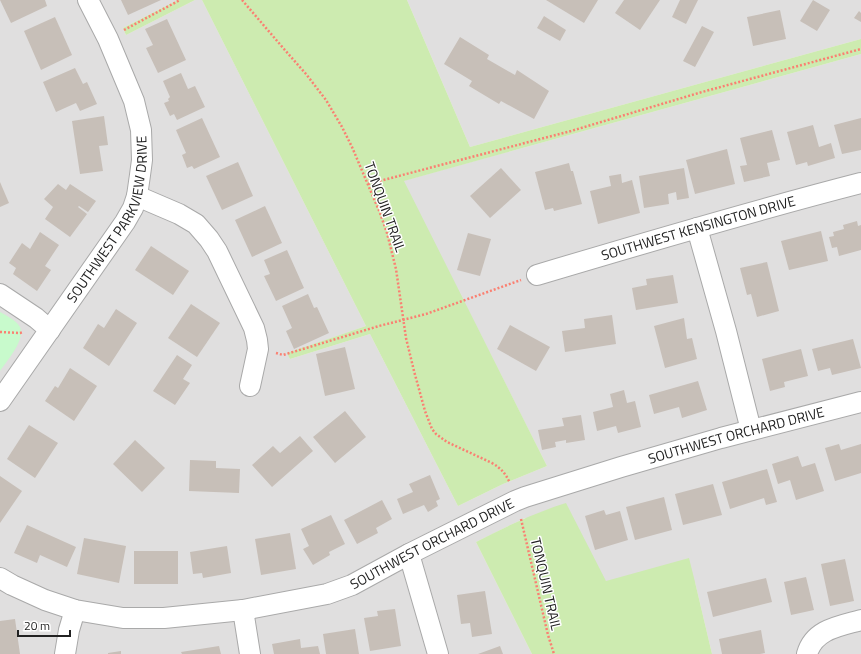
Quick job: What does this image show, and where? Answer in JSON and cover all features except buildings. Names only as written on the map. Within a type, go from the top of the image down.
[{"type":"street","name":"SOUTHWEST PARKVIEW DRIVE","points":[[0,401],[125,222],[133,208],[137,196],[142,160],[141,130],[134,101],[108,39],[88,0]]},
{"type":"street","name":"SOUTHWEST KENSINGTON DRIVE","points":[[537,275],[696,228],[861,183]]},
{"type":"street","points":[[137,196],[188,219],[196,224],[209,239],[254,328],[258,349],[250,386]]},
{"type":"street","points":[[696,228],[726,331],[751,430]]},
{"type":"street","points":[[0,294],[36,318],[50,330]]},
{"type":"street","name":"SOUTHWEST ORCHARD DRIVE","points":[[0,578],[45,600],[75,610],[123,618],[164,618],[243,610],[327,594],[352,585],[409,554],[524,497],[720,438],[861,402]]},
{"type":"street","points":[[409,554],[438,654]]},
{"type":"street","points":[[65,654],[69,630],[75,610]]},
{"type":"street","points":[[243,610],[250,654]]},
{"type":"street","points":[[807,654],[809,648],[818,635],[834,628],[861,620]]},
{"type":"path","points":[[108,39],[180,0]]},
{"type":"path","name":"TONQUIN TRAIL","points":[[242,0],[306,74],[326,100],[342,127],[368,184],[380,213],[392,251],[406,338],[425,411],[432,429],[447,442],[499,467],[510,484]]},
{"type":"path","points":[[368,184],[570,131],[702,92],[861,49]]},
{"type":"path","points":[[258,349],[283,355],[403,319],[426,314],[537,275]]},
{"type":"path","name":"TONQUIN TRAIL","points":[[520,518],[548,635],[554,654]]},
{"type":"shaded area","points":[[0,0],[178,0],[123,28],[126,35],[195,0],[202,0],[366,326],[288,353],[290,359],[370,334],[458,506],[503,484],[547,466],[403,181],[861,54],[861,654],[712,654],[695,582],[606,581],[525,518],[476,542],[532,654],[0,654]]},
{"type":"shaded area","points":[[407,0],[861,0],[861,39],[470,147]]},
{"type":"green space","points":[[178,0],[195,0],[126,35],[123,28]]},
{"type":"green space","points":[[202,0],[407,0],[470,147],[861,39],[861,54],[404,181],[547,466],[503,484],[458,506],[370,334],[290,359],[287,353],[366,326]]},
{"type":"green space","points":[[0,312],[16,322],[20,327],[21,332],[15,350],[0,371]]},
{"type":"green space","points":[[566,503],[606,581],[689,558],[712,654],[532,654],[476,542],[543,511]]}]
